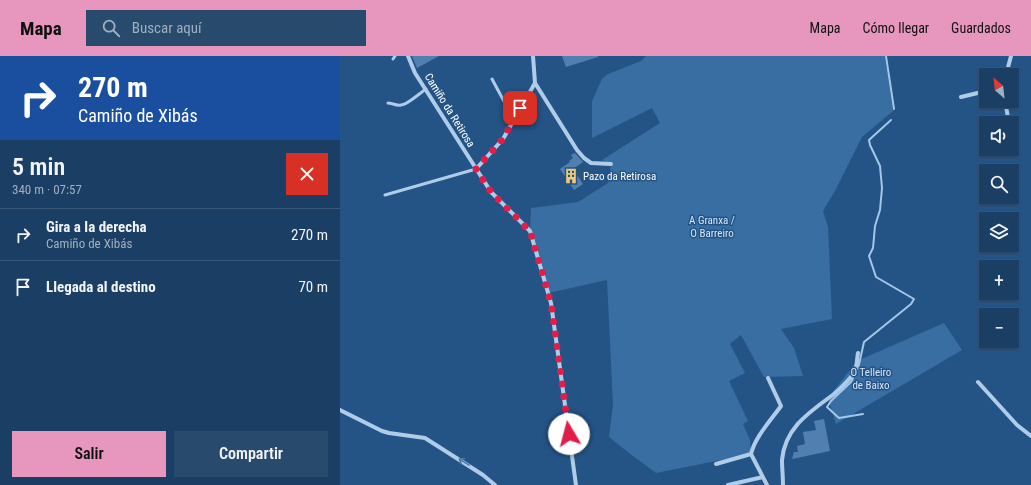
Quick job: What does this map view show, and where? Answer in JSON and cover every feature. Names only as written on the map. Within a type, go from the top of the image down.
[{"type":"street","name":"Camiño da Retirosa","points":[[408,56],[415,73],[491,192],[530,231],[551,303],[576,485]]},
{"type":"street","points":[[533,56],[535,83],[577,150],[591,163],[611,164]]},
{"type":"street","points":[[1008,68],[1011,56]]},
{"type":"street","points":[[476,169],[503,139],[535,83]]},
{"type":"street","points":[[961,97],[979,93]]},
{"type":"street","points":[[783,485],[782,460],[790,436],[802,418],[848,381],[855,370],[858,353]]},
{"type":"street","points":[[767,485],[751,454],[752,448],[756,441],[781,406],[768,378]]},
{"type":"street","points":[[978,382],[1017,425],[1031,436]]},
{"type":"street","points":[[340,410],[382,431],[425,438],[483,474],[495,485]]},
{"type":"street","points":[[716,464],[751,454]]},
{"type":"street","points":[[728,485],[763,477]]},
{"type":"lane","points":[[492,79],[514,120]]},
{"type":"lane","points":[[388,103],[402,106],[413,100],[426,89]]},
{"type":"lane","points":[[385,195],[476,169]]},
{"type":"green space","name":"A Granxa / O Barreiro","points":[[646,56],[885,56],[893,111],[862,137],[836,189],[823,211],[828,227],[832,319],[781,329],[794,348],[803,376],[764,377],[741,335],[730,344],[745,373],[729,381],[748,421],[743,424],[750,440],[751,454],[656,473],[609,437],[613,405],[607,280],[548,293],[530,231],[531,208],[578,202],[608,183],[611,164],[602,160],[660,123],[652,108],[592,138],[592,101],[602,79],[608,74],[641,61]]},
{"type":"green space","name":"O Telleiro de Baixo","points":[[944,323],[962,350],[836,424],[828,398],[857,361]]},
{"type":"building","points":[[412,56],[439,56],[417,68]]},
{"type":"building","points":[[562,56],[598,56],[598,57],[566,67]]},
{"type":"building","name":"Pazo da Retirosa","points":[[575,153],[583,162],[573,169],[583,184],[574,190],[560,169],[570,162],[569,161],[573,158],[571,155]]},
{"type":"building","points":[[824,419],[830,451],[792,459],[794,452],[798,452],[797,446],[805,444],[803,432],[816,430],[814,421]]},
{"type":"waterway","points":[[886,56],[894,109]]},
{"type":"waterway","points":[[858,369],[864,342],[911,304],[914,299],[876,277],[869,256],[873,248],[875,226],[880,210],[882,188],[880,166],[869,140],[891,120]]},
{"type":"waterway","points":[[853,378],[827,407],[839,418],[863,414]]},
{"type":"place","name":"Pazo da Retirosa","points":[[571,176]]},
{"type":"route","points":[[520,108],[503,139],[476,169],[491,192],[530,231],[551,303],[569,434]]}]
